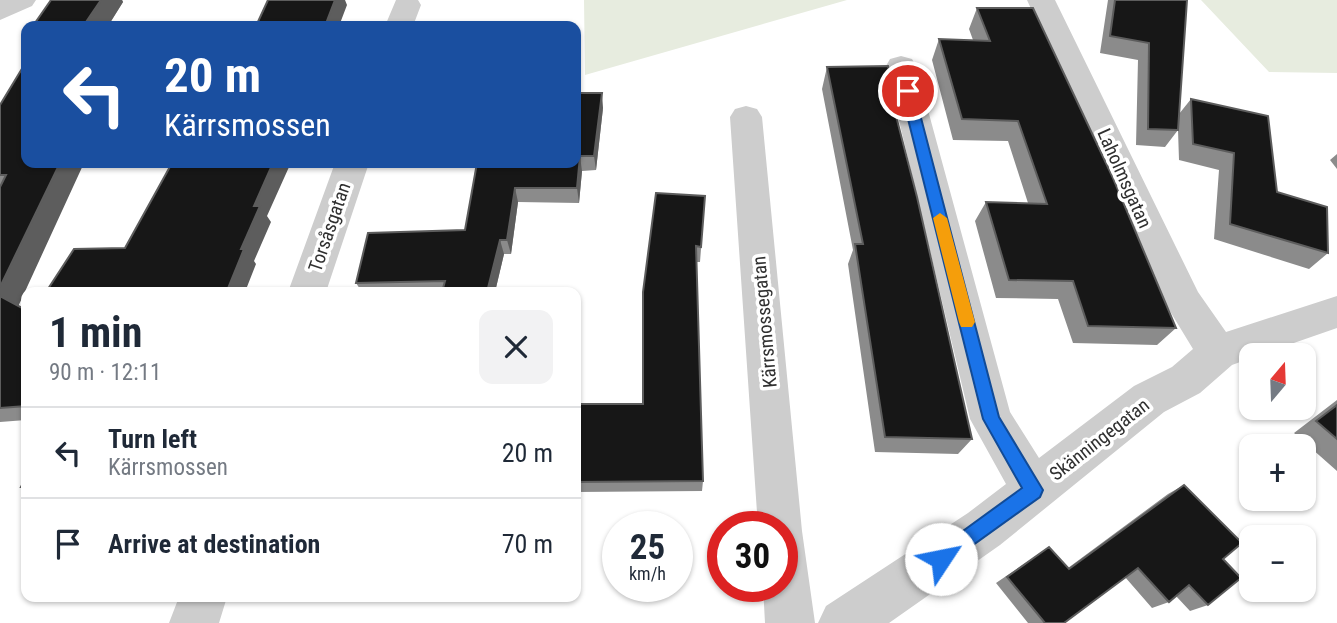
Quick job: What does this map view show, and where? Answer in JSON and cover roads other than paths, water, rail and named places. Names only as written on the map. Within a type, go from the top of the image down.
[{"type":"street","points":[[0,11],[22,0]]},
{"type":"street","name":"Laholmsgatan","points":[[1041,0],[1184,303],[1218,352]]},
{"type":"street","points":[[901,66],[991,419],[1034,490]]},
{"type":"street","name":"Kärrsmossegatan","points":[[746,117],[780,511]]},
{"type":"street","name":"Torsåsgatan","points":[[309,287],[350,168]]},
{"type":"street","name":"Skänningegatan","points":[[842,623],[855,617],[985,529],[1149,399],[1186,380],[1218,352],[1308,319],[1337,312]]},
{"type":"street","points":[[194,623],[201,602]]},
{"type":"street","points":[[788,602],[790,623]]}]
